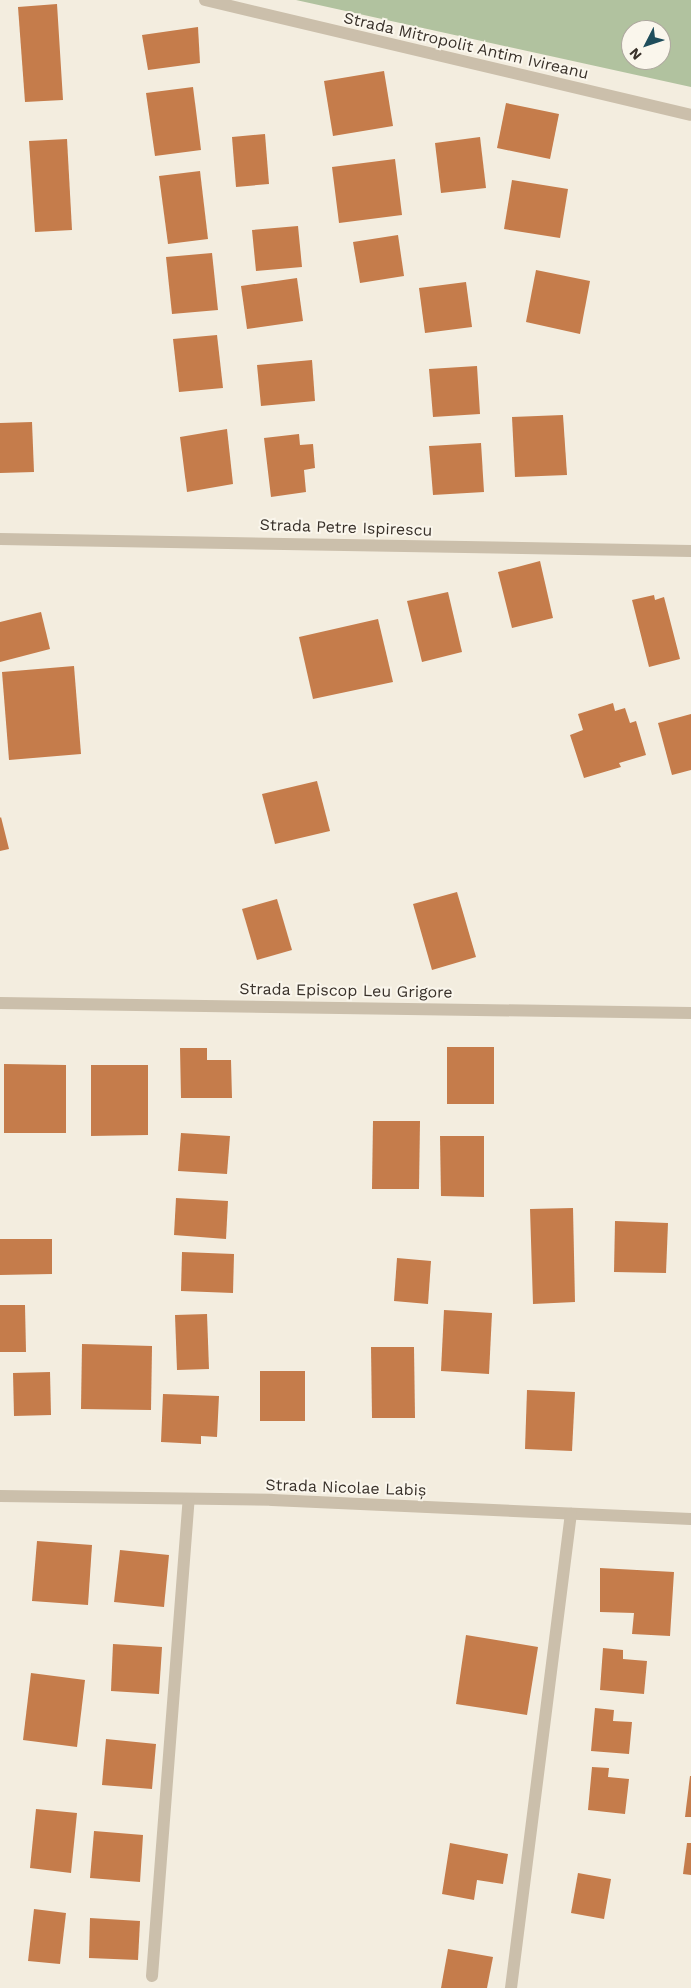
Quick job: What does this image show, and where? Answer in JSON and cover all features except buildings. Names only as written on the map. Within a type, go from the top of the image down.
[{"type":"street","name":"Strada Mitropolit Antim Ivireanu","points":[[205,0],[691,115]]},
{"type":"street","name":"Strada Petre Ispirescu","points":[[0,539],[691,551]]},
{"type":"street","name":"Strada Episcop Leu Grigore","points":[[0,1003],[691,1013]]},
{"type":"street","name":"Strada Nicolae Labiș","points":[[0,1496],[189,1499],[691,1519]]},
{"type":"street","points":[[152,1976],[189,1499]]},
{"type":"street","points":[[511,1988],[571,1514]]},
{"type":"green space","points":[[296,0],[691,0],[691,87]]}]
